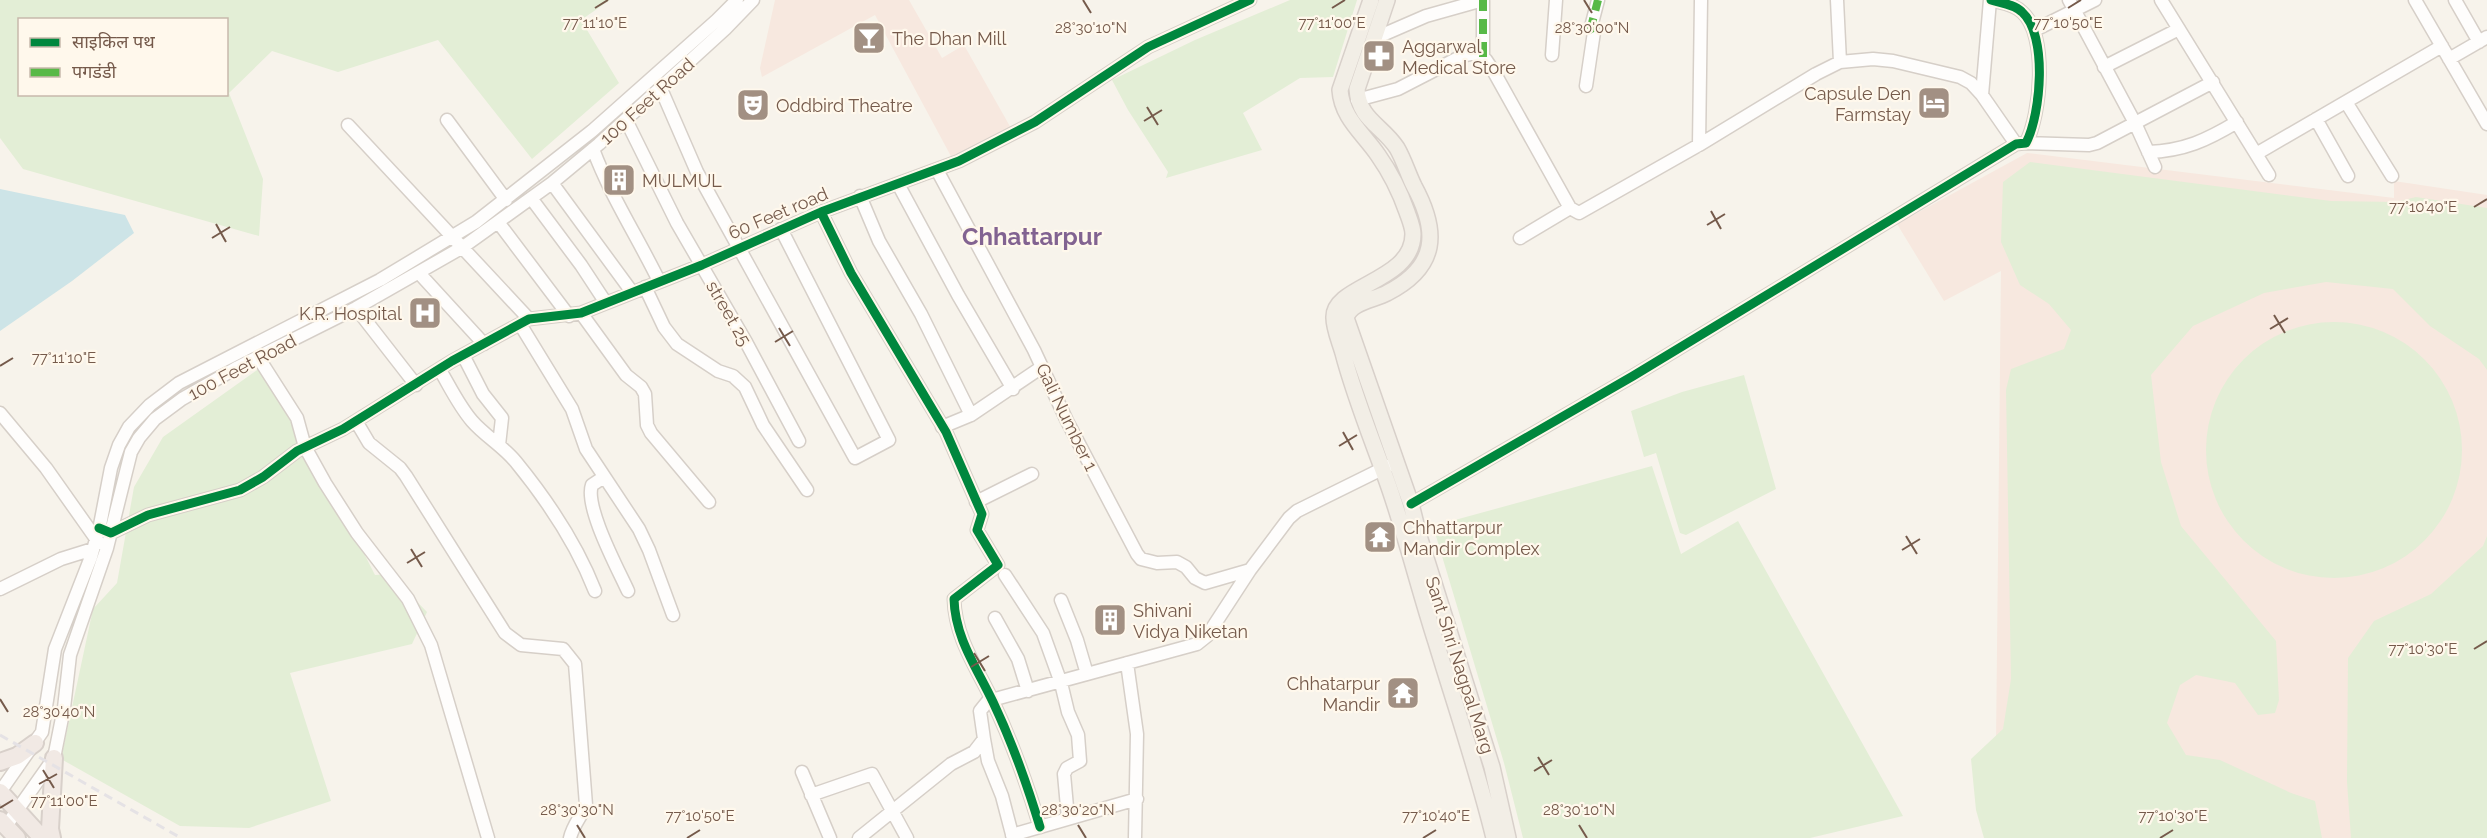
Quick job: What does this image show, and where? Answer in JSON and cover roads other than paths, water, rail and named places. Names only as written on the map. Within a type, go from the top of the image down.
[{"type":"highway","points":[[0,762],[17,756],[35,743]]},
{"type":"highway","points":[[52,838],[50,812],[54,758]]},
{"type":"highway","points":[[0,792],[42,838]]},
{"type":"main road","name":"Sant Shri Nagpal Marg","points":[[1371,0],[1341,90],[1341,103],[1348,116],[1378,154],[1402,197],[1413,233],[1405,257],[1396,267],[1343,298],[1334,310],[1334,320],[1347,370],[1388,466],[1411,504],[1469,722],[1494,838]]},
{"type":"main road","points":[[1357,100],[1357,89],[1387,0]]},
{"type":"main road","name":"Sant Shri Nagpal Marg","points":[[1357,100],[1362,112],[1397,149],[1423,202],[1431,231],[1431,246],[1424,261],[1408,280],[1387,293],[1353,307],[1346,318],[1388,466],[1469,722],[1492,767],[1508,838]]},
{"type":"street","name":"100 Feet Road","points":[[8,828],[54,758],[64,708],[70,655],[107,548],[105,531],[111,468],[119,445],[129,427],[150,405],[178,383],[380,280],[476,222],[592,131],[737,0]]},
{"type":"street","name":"100 Feet Road","points":[[0,792],[42,732],[58,640],[94,546],[105,531],[131,452],[150,425],[182,399],[258,357],[356,308],[463,248],[552,183],[593,149],[661,89],[753,0]]},
{"type":"street","name":"60 Feet road","points":[[105,531],[148,515],[240,490],[310,445],[356,421],[463,355],[524,322],[575,315],[702,265],[860,196],[937,171],[1035,122],[1148,47],[1237,3],[1250,0]]},
{"type":"street","points":[[1373,39],[1426,16],[1483,0],[1483,57],[1570,208],[1579,213],[1840,62],[1873,59],[1960,77],[1971,83],[1982,95],[2021,144]]},
{"type":"street","points":[[1552,55],[1556,0]]},
{"type":"street","points":[[1586,86],[1594,32],[1591,27],[1598,0]]},
{"type":"street","points":[[1699,145],[1701,0]]},
{"type":"street","points":[[1837,0],[1840,62]]},
{"type":"street","points":[[1411,504],[1633,376],[2021,144],[2033,123],[2038,83],[2038,44],[2035,30],[2023,13],[2016,7],[1991,0],[1982,95]]},
{"type":"street","points":[[2035,30],[2071,6],[2096,0]]},
{"type":"street","points":[[2161,0],[2269,174]]},
{"type":"street","points":[[2415,0],[2487,124]]},
{"type":"street","points":[[2449,59],[2483,40],[2455,0]]},
{"type":"street","points":[[2071,6],[2135,123],[2155,167]]},
{"type":"street","points":[[2104,67],[2179,29]]},
{"type":"street","points":[[2256,154],[2442,46]]},
{"type":"street","points":[[1357,100],[1398,89],[1472,52],[1483,57]]},
{"type":"street","points":[[2021,144],[2089,145],[2213,82]]},
{"type":"street","points":[[661,89],[688,155],[855,458],[889,440],[781,229]]},
{"type":"street","points":[[2346,102],[2392,176]]},
{"type":"street","points":[[447,120],[506,200]]},
{"type":"street","name":"street 25","points":[[626,120],[672,213],[800,441]]},
{"type":"street","points":[[2316,120],[2349,176]]},
{"type":"street","points":[[2148,152],[2178,150],[2210,138],[2237,122]]},
{"type":"street","points":[[348,125],[463,248],[524,322],[578,422],[586,449],[639,529],[673,615]]},
{"type":"street","points":[[593,149],[613,197],[638,237],[659,281]]},
{"type":"street","name":"Gali Number 1","points":[[937,171],[1141,559],[1177,562],[1186,567],[1195,578],[1205,583],[1250,570]]},
{"type":"street","points":[[552,183],[632,292]]},
{"type":"street","points":[[898,184],[958,295],[1013,389]]},
{"type":"street","points":[[860,196],[879,241],[921,314],[971,415]]},
{"type":"street","points":[[531,198],[582,265],[606,303]]},
{"type":"street","points":[[1520,238],[1570,208]]},
{"type":"street","points":[[821,212],[851,273],[942,427],[982,514],[977,530],[998,565],[954,599],[955,619],[1025,778],[1040,827]]},
{"type":"street","points":[[498,222],[626,375],[641,387],[645,394],[647,425],[651,433],[709,502]]},
{"type":"street","points":[[419,273],[484,344]]},
{"type":"street","points":[[645,287],[664,327],[678,344],[709,366],[733,376],[745,387],[763,425],[807,490]]},
{"type":"street","points":[[356,308],[416,385]]},
{"type":"street","points":[[463,355],[483,394],[502,418],[499,445]]},
{"type":"street","points":[[258,357],[297,418],[357,533],[395,580],[422,625],[431,645],[488,838]]},
{"type":"street","points":[[942,427],[971,415],[1013,389],[1042,367]]},
{"type":"street","points":[[440,370],[473,422],[516,462],[562,527],[585,563],[596,591]]},
{"type":"street","points":[[0,413],[46,468],[94,546]]},
{"type":"street","points":[[356,421],[369,443],[400,468],[406,476],[505,633],[521,645],[563,649],[574,664],[586,805],[575,822],[570,838]]},
{"type":"street","points":[[1137,799],[1068,818],[1013,837],[1002,796],[988,760],[980,711],[983,705],[992,700],[1191,647],[1202,641],[1281,526],[1297,511],[1388,466]]},
{"type":"street","points":[[976,502],[1032,474]]},
{"type":"street","points":[[604,477],[592,485],[591,501],[600,528],[628,591]]},
{"type":"street","points":[[0,589],[94,546],[107,548]]},
{"type":"street","points":[[1005,575],[1043,633],[1061,683],[1068,712],[1078,735],[1081,757],[1077,764],[1067,768],[1064,774],[1068,818]]},
{"type":"street","points":[[1060,600],[1077,640],[1087,674]]},
{"type":"street","points":[[995,618],[1018,659],[1028,691]]},
{"type":"street","points":[[1127,663],[1137,722],[1135,838]]},
{"type":"street","points":[[859,838],[951,764],[974,752],[984,740]]},
{"type":"street","points":[[802,772],[830,838]]},
{"type":"street","points":[[811,795],[872,774],[907,838]]},
{"type":"water","points":[[0,189],[125,215],[134,233],[72,281],[0,331]]},
{"type":"railway","points":[[0,735],[181,838]]},
{"type":"place","name":"The Dhan Mill","points":[[869,38]]},
{"type":"place","name":"Aggarwal Medical Store","points":[[1379,56]]},
{"type":"place","name":"Capsule Den Farmstay","points":[[1934,103]]},
{"type":"place","name":"Oddbird Theatre","points":[[753,105]]},
{"type":"place","name":"MULMUL","points":[[619,180]]},
{"type":"place","name":"K.R. Hospital","points":[[425,313]]},
{"type":"place","name":"Chhattarpur Mandir Complex","points":[[1380,537]]},
{"type":"place","name":"Shivani Vidya Niketan","points":[[1110,620]]},
{"type":"place","name":"Chhatarpur Mandir","points":[[1403,693]]},
{"type":"district","name":"Chhattarpur","points":[[1032,236]]}]
